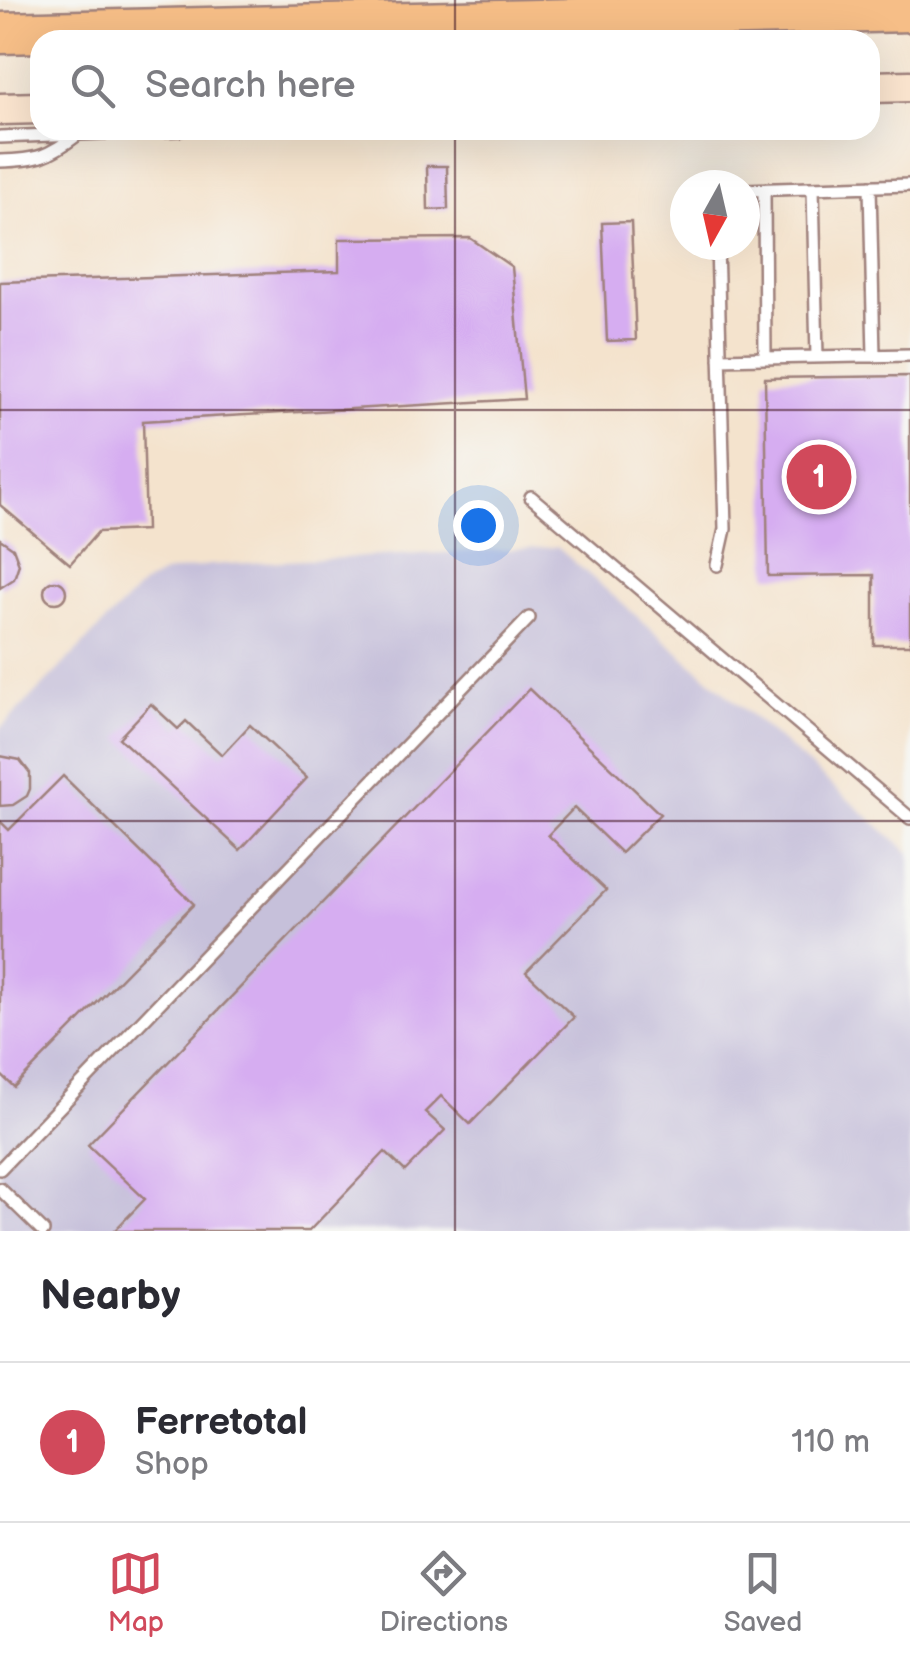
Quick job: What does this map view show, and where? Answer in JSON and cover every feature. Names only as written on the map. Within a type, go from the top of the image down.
[{"type":"highway","points":[[124,30],[910,11]]},
{"type":"highway","points":[[0,33],[30,32]]},
{"type":"street","points":[[880,87],[910,86]]},
{"type":"street","points":[[0,109],[30,108]]},
{"type":"lane","points":[[0,137],[30,136]]},
{"type":"lane","points":[[0,161],[35,160],[71,140]]},
{"type":"lane","points":[[760,190],[910,185]]},
{"type":"lane","points":[[870,186],[874,356]]},
{"type":"lane","points":[[814,188],[817,357]]},
{"type":"lane","points":[[764,190],[765,358]]},
{"type":"lane","points":[[717,260],[725,528],[717,565]]},
{"type":"lane","points":[[720,359],[910,355]]},
{"type":"lane","points":[[531,497],[910,818]]},
{"type":"lane","points":[[0,1169],[529,618]]},
{"type":"lane","points":[[0,1189],[43,1231]]},
{"type":"shaded area","points":[[557,547],[910,853],[910,1231],[0,1231],[0,729],[142,585],[165,573],[209,565]]},
{"type":"building","points":[[427,166],[447,166],[448,209],[428,210]]},
{"type":"building","points":[[631,222],[636,340],[607,341],[602,223]]},
{"type":"building","points":[[470,238],[512,267],[524,399],[143,421],[146,530],[98,532],[70,564],[0,505],[0,282],[339,271],[339,239]]},
{"type":"building","points":[[910,376],[910,645],[874,645],[874,575],[768,576],[765,378]]},
{"type":"building","points":[[0,539],[13,548],[19,564],[14,579],[0,588]]},
{"type":"building","points":[[55,581],[63,584],[63,600],[55,603],[47,600],[44,592],[47,584]]},
{"type":"building","points":[[529,689],[660,814],[621,853],[574,808],[548,835],[606,890],[526,972],[574,1017],[470,1124],[441,1096],[425,1112],[445,1130],[405,1171],[385,1152],[309,1231],[114,1231],[145,1199],[88,1145]]},
{"type":"building","points":[[151,704],[178,729],[186,721],[222,755],[250,725],[307,778],[240,850],[119,738]]},
{"type":"building","points":[[0,756],[20,760],[30,773],[27,796],[13,805],[0,806]]},
{"type":"building","points":[[63,776],[194,904],[14,1087],[0,1074],[0,821],[9,830]]},
{"type":"place","name":"Ferretotal","points":[[819,477]]}]
